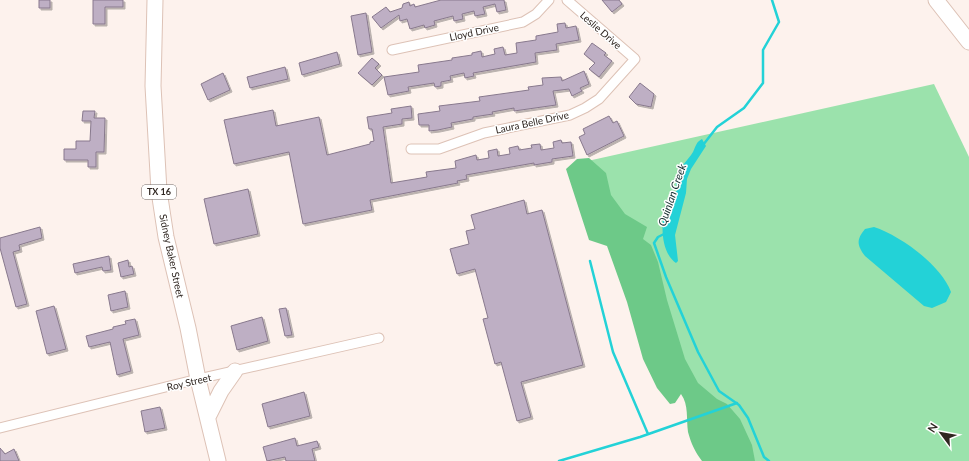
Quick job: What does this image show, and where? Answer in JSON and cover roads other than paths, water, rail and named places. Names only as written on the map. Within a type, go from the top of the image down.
[{"type":"main road","name":"Sidney Baker Street","points":[[155,0],[153,86],[159,191],[166,237],[218,461]]},
{"type":"main road","points":[[936,0],[969,42]]},
{"type":"main road","points":[[208,417],[221,391],[235,371]]},
{"type":"street","name":"Lloyd Drive","points":[[392,50],[522,22],[536,14],[549,0]]},
{"type":"street","name":"Leslie Drive","points":[[567,0],[635,59]]},
{"type":"street","name":"Laura Belle Drive","points":[[411,149],[439,149],[484,133],[570,115],[600,99],[635,59]]},
{"type":"street","name":"Roy Street","points":[[0,428],[198,379],[379,338]]},
{"type":"water","points":[[702,139],[706,146],[691,169],[687,179],[686,193],[675,235],[678,261],[676,263],[671,258],[664,244],[663,218],[668,202],[678,189],[676,179],[680,169],[693,152],[697,143]]},
{"type":"water","points":[[874,227],[885,231],[908,244],[939,272],[951,292],[946,302],[932,308],[924,306],[865,256],[860,249],[859,239],[865,229]]},
{"type":"waterway","name":"Quinlan Creek","points":[[703,145],[717,127],[744,108],[763,83],[763,50],[779,22],[772,0]]},
{"type":"waterway","name":"Quinlan Creek","points":[[664,234],[658,237],[654,243],[666,277],[698,352],[719,391],[739,405],[748,418],[764,457],[769,461]]},
{"type":"waterway","points":[[590,261],[613,352],[648,434]]},
{"type":"waterway","points":[[559,461],[640,437],[737,403]]}]
